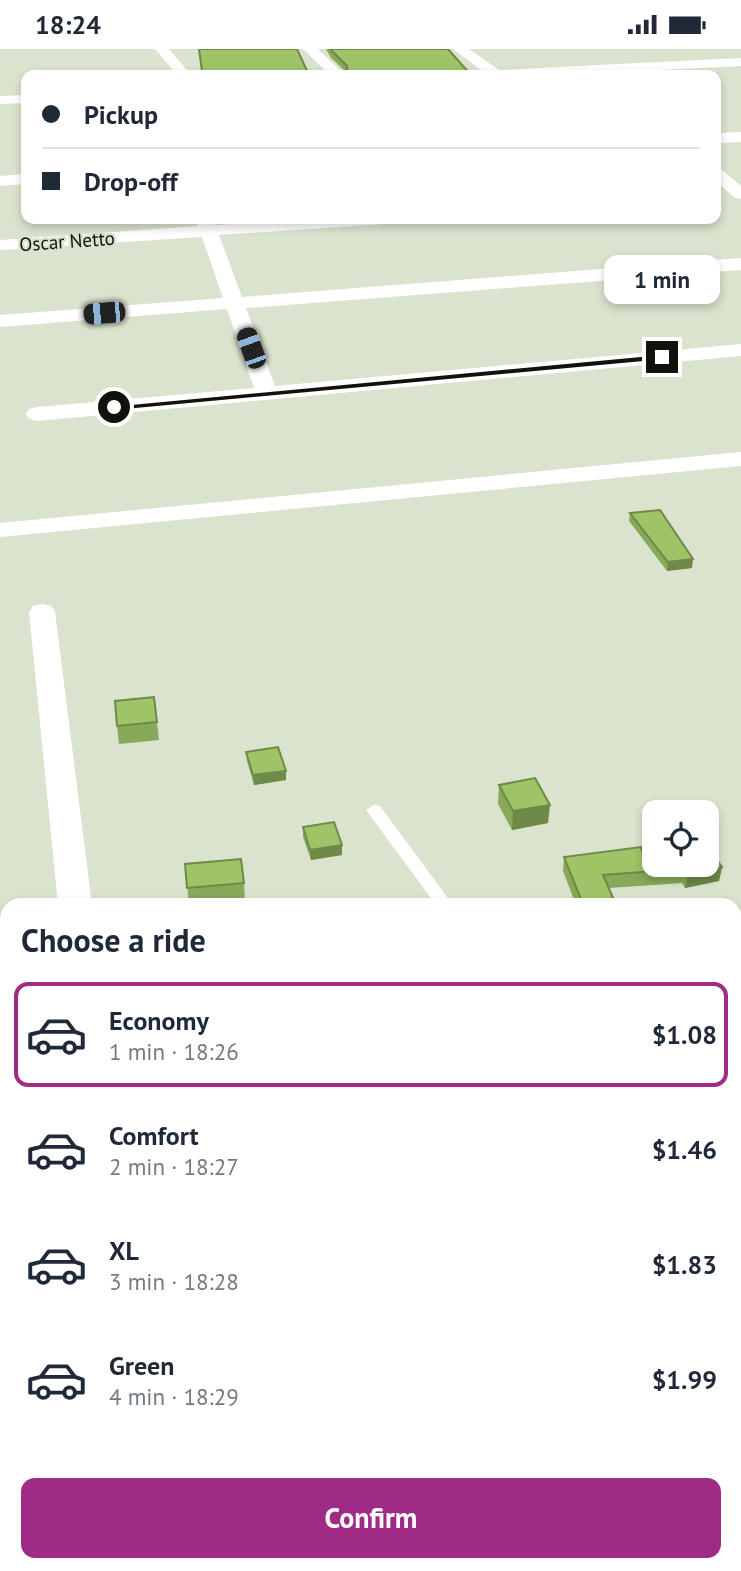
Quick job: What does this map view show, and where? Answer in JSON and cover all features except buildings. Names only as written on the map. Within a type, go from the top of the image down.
[{"type":"street","points":[[162,49],[180,70]]},
{"type":"street","points":[[310,49],[333,70]]},
{"type":"street","points":[[460,49],[490,70]]},
{"type":"street","points":[[636,70],[741,62]]},
{"type":"street","points":[[0,100],[21,99]]},
{"type":"street","points":[[721,138],[741,137]]},
{"type":"street","points":[[721,177],[741,194]]},
{"type":"street","points":[[0,181],[21,179]]},
{"type":"street","points":[[721,196],[741,194]]},
{"type":"street","name":"Oscar Netto","points":[[0,245],[236,224]]},
{"type":"street","points":[[206,225],[267,393]]},
{"type":"street","points":[[0,321],[741,264]]},
{"type":"street","points":[[37,414],[741,350]]},
{"type":"street","points":[[0,530],[741,459]]},
{"type":"street","points":[[42,612],[74,898]]},
{"type":"lane","points":[[373,810],[440,898]]},
{"type":"route","points":[[114,407],[662,357]]}]
